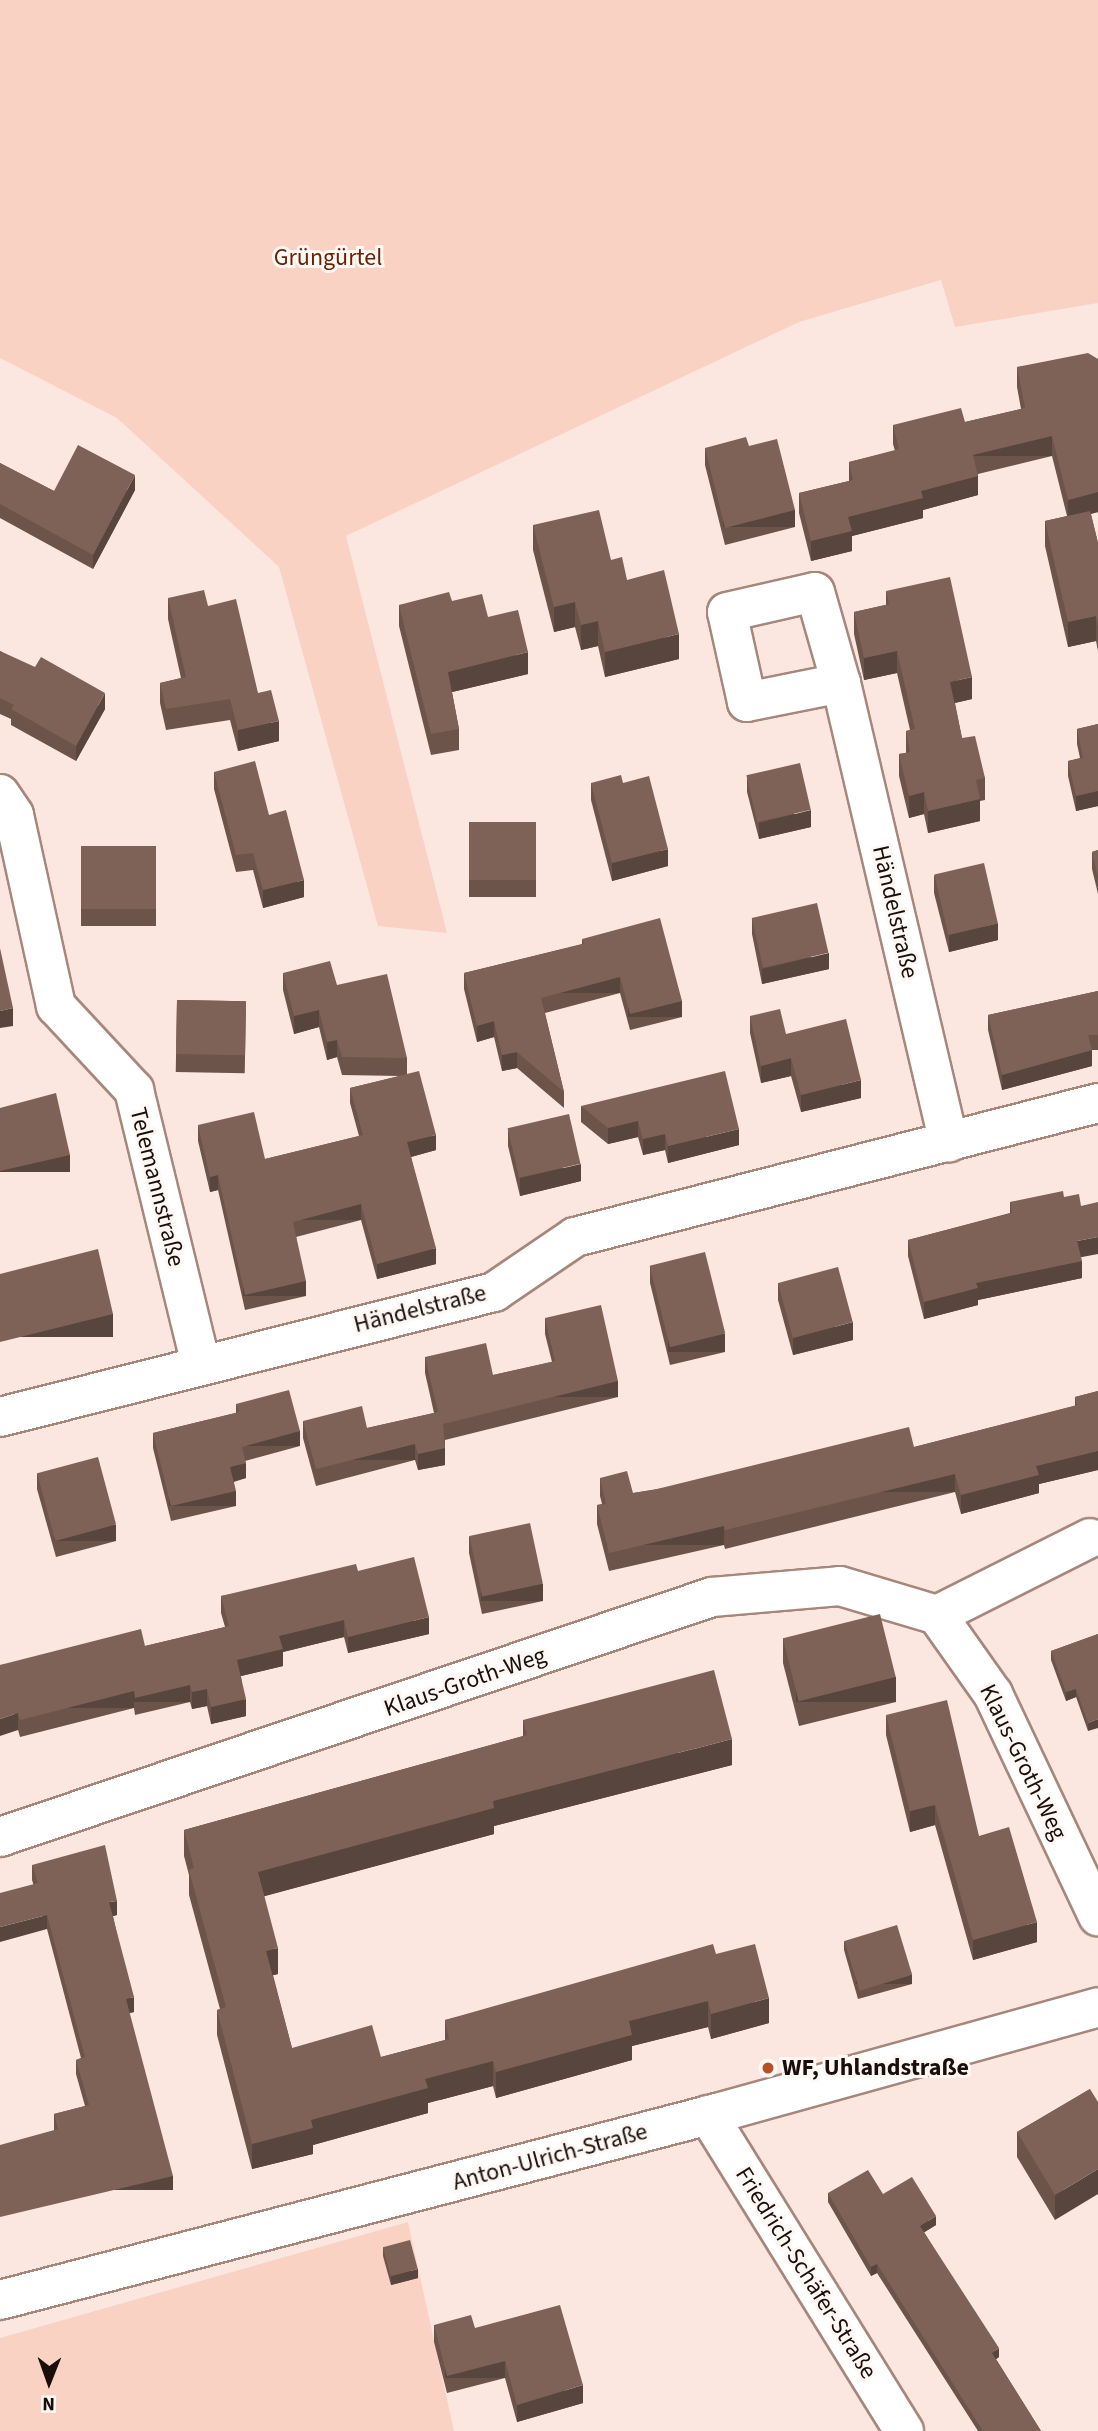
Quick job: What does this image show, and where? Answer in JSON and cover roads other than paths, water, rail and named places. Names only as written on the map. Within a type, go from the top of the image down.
[{"type":"street","name":"Händelstraße","points":[[841,683],[949,1142]]},
{"type":"street","name":"Telemannstraße","points":[[0,794],[14,815],[56,1006],[134,1090],[201,1364]]},
{"type":"street","name":"Händelstraße","points":[[0,1417],[494,1292],[575,1237],[1098,1103]]},
{"type":"street","points":[[937,1615],[1090,1538]]},
{"type":"street","name":"Klaus-Groth-Weg","points":[[0,1837],[712,1597],[840,1586],[937,1615],[993,1694],[1098,1916]]},
{"type":"street","name":"Anton-Ulrich-Straße","points":[[0,2300],[708,2115],[1098,2007]]},
{"type":"street","name":"Friedrich-Schäfer-Straße","points":[[708,2115],[904,2431]]},
{"type":"place","name":"WF, Uhlandstraße","points":[[768,2068]]},
{"type":"park label","name":"Grüngürtel","points":[[328,258]]}]
